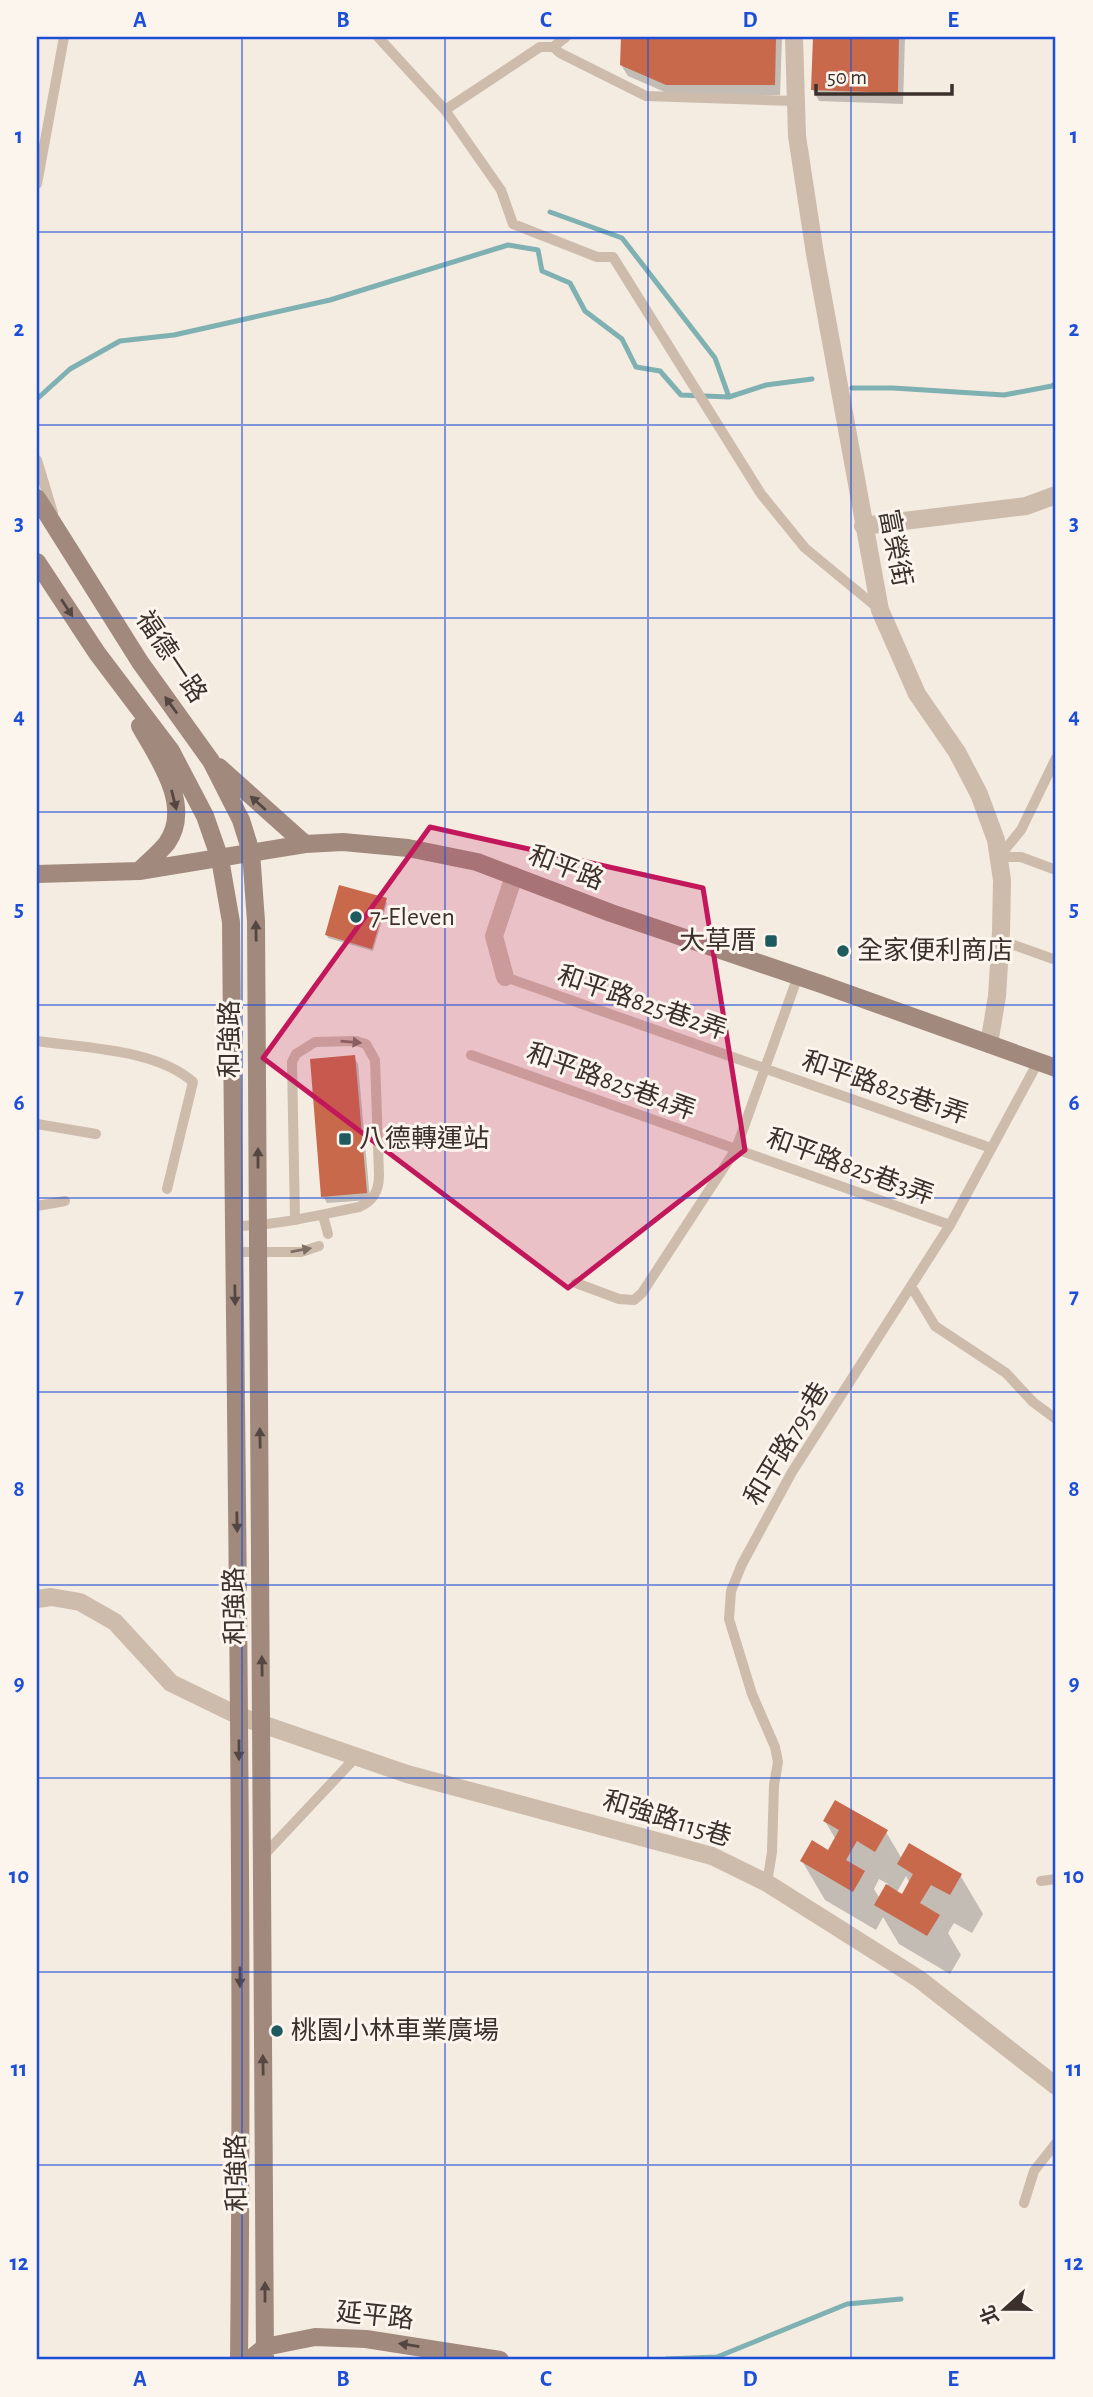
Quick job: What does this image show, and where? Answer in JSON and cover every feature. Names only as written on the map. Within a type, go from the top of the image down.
[{"type":"street","name":"富榮街","points":[[794,37],[797,136],[863,526],[880,610],[916,694],[957,752],[979,794],[996,841],[1002,880],[1000,940],[997,996],[989,1045]]},
{"type":"street","points":[[863,526],[1026,506],[1056,495]]},
{"type":"street","name":"福德一路","points":[[37,498],[140,662],[211,761],[241,820],[251,852]]},
{"type":"street","name":"福德一路","points":[[37,562],[97,653],[171,751],[205,816],[220,859]]},
{"type":"street","points":[[97,653],[161,763],[175,798],[177,813],[168,841],[139,871]]},
{"type":"street","points":[[211,761],[305,845]]},
{"type":"street","name":"和平路","points":[[37,874],[139,871],[251,852],[343,842],[408,848],[477,863],[611,913],[1056,1068]]},
{"type":"street","name":"和強路","points":[[239,2360],[258,1252],[256,921],[251,852]]},
{"type":"street","name":"和強路","points":[[220,859],[230,922],[234,1252],[250,1720],[261,1859],[265,2354]]},
{"type":"street","points":[[505,977],[494,936],[514,877]]},
{"type":"street","name":"和強路115巷","points":[[37,1598],[51,1597],[80,1602],[115,1622],[171,1683],[250,1720],[407,1774],[712,1856],[767,1883],[919,1979],[1056,2086]]},
{"type":"street","name":"延平路","points":[[249,2360],[315,2337],[366,2339],[500,2360]]},
{"type":"lane","points":[[37,184],[64,37]]},
{"type":"lane","points":[[378,37],[445,110],[501,190],[513,225],[597,257],[612,257],[761,494],[805,548],[880,610]]},
{"type":"lane","points":[[445,110],[540,47],[553,47],[566,37]]},
{"type":"lane","points":[[553,47],[646,96],[795,101]]},
{"type":"lane","points":[[37,460],[59,533]]},
{"type":"lane","points":[[999,857],[1021,830],[1056,758]]},
{"type":"lane","points":[[999,857],[1021,858],[1056,870]]},
{"type":"lane","points":[[1000,940],[1056,960]]},
{"type":"lane","points":[[576,1283],[620,1299],[634,1300],[642,1293],[736,1149],[798,976]]},
{"type":"lane","name":"和平路825巷2弄","points":[[505,977],[765,1069]]},
{"type":"lane","points":[[37,1041],[138,1055],[183,1073],[193,1082],[167,1189]]},
{"type":"lane","points":[[234,1226],[258,1226],[295,1220],[320,1215],[368,1203],[376,1193],[379,1182],[376,1060],[366,1044],[356,1041],[315,1042],[296,1054],[292,1062],[295,1220]]},
{"type":"lane","name":"和平路825巷4弄","points":[[471,1055],[736,1149]]},
{"type":"lane","name":"和平路795巷","points":[[767,1883],[772,1852],[774,1785],[778,1762],[775,1747],[752,1694],[729,1619],[731,1591],[742,1564],[792,1472],[950,1225],[1038,1062]]},
{"type":"lane","name":"和平路825巷1弄","points":[[765,1069],[991,1148]]},
{"type":"lane","points":[[37,1124],[96,1134]]},
{"type":"lane","name":"和平路825巷3弄","points":[[736,1149],[950,1225]]},
{"type":"lane","points":[[37,1206],[65,1201]]},
{"type":"lane","points":[[320,1215],[324,1219],[328,1234]]},
{"type":"lane","points":[[234,1252],[301,1252],[319,1246]]},
{"type":"lane","points":[[911,1286],[935,1326],[1006,1373],[1033,1402],[1056,1419]]},
{"type":"lane","points":[[261,1859],[357,1756]]},
{"type":"lane","points":[[1041,1881],[1056,1879]]},
{"type":"lane","points":[[1024,2203],[1034,2171],[1056,2143]]},
{"type":"highlighted area","points":[[430,827],[703,888],[745,1150],[568,1288],[263,1058]]},
{"type":"building","points":[[621,37],[776,37],[775,85],[666,85],[620,65]]},
{"type":"building","points":[[813,37],[899,37],[898,93],[811,90]]},
{"type":"building","name":"7-Eleven","points":[[339,885],[387,898],[372,949],[325,935]]},
{"type":"building","points":[[355,1055],[367,1193],[321,1197],[310,1059]]},
{"type":"building","points":[[835,1800],[888,1830],[875,1852],[857,1841],[846,1860],[865,1871],[853,1892],[800,1861],[812,1840],[828,1850],[839,1830],[823,1821]]},
{"type":"building","points":[[909,1843],[962,1874],[950,1895],[931,1885],[920,1903],[940,1915],[927,1936],[874,1905],[886,1884],[902,1894],[913,1874],[897,1864]]},
{"type":"waterway","points":[[550,212],[622,238],[715,358],[729,397]]},
{"type":"waterway","points":[[37,399],[70,369],[120,341],[174,335],[330,300],[508,245],[538,250],[542,271],[570,283],[585,311],[622,339],[636,367],[660,371],[681,395],[729,397],[766,385],[812,379]]},
{"type":"waterway","points":[[852,388],[1004,395],[1056,383]]},
{"type":"waterway","points":[[666,2359],[717,2357],[847,2304],[901,2299]]},
{"type":"place","name":"7-Eleven","points":[[356,917]]},
{"type":"place","name":"大草厝","points":[[771,941]]},
{"type":"place","name":"全家便利商店","points":[[843,951]]},
{"type":"place","name":"八德轉運站","points":[[345,1139]]},
{"type":"place","name":"桃園小林車業廣場","points":[[277,2031]]}]
